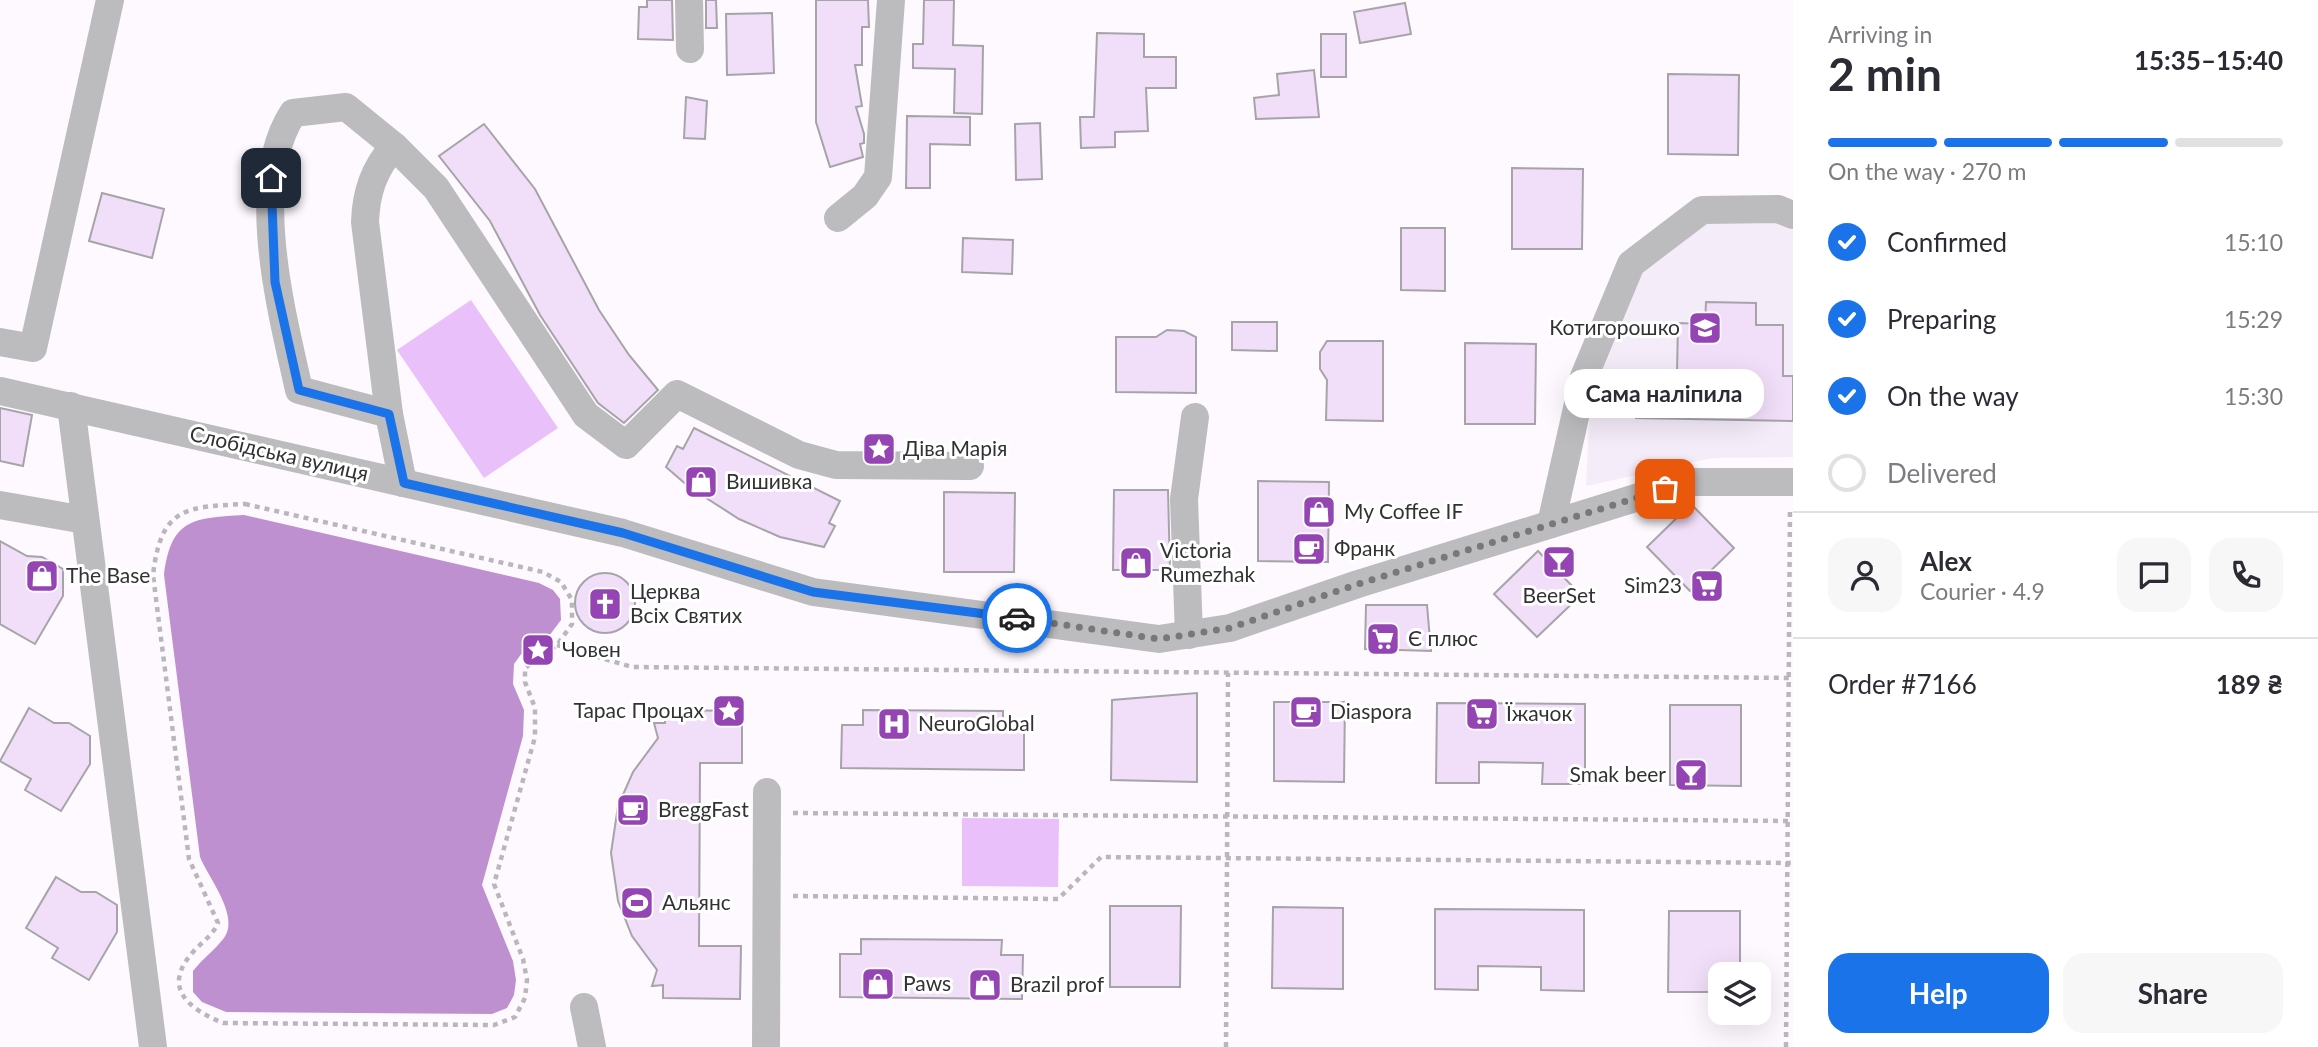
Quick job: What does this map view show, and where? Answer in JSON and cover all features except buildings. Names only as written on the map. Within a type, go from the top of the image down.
[{"type":"street","points":[[0,342],[33,348],[110,0]]},
{"type":"street","points":[[689,0],[690,49]]},
{"type":"street","points":[[838,218],[864,196],[878,177],[891,0]]},
{"type":"street","points":[[389,414],[299,390],[275,282],[271,178],[281,131],[293,113],[346,107],[394,146],[436,188],[586,415],[626,444],[677,394],[799,455],[836,465],[970,466]]},
{"type":"street","points":[[394,146],[380,163],[366,197],[365,222],[389,414],[404,483]]},
{"type":"street","points":[[1551,524],[1584,377],[1631,264],[1702,210],[1778,209],[1793,215]]},
{"type":"street","name":"Слобідська вулиця","points":[[0,391],[623,533],[813,592],[1159,639],[1230,628],[1358,584],[1687,482],[1791,482]]},
{"type":"street","points":[[71,406],[153,1047]]},
{"type":"street","points":[[1189,635],[1184,499],[1195,416]]},
{"type":"street","points":[[0,505],[85,520]]},
{"type":"street","points":[[766,1047],[767,802]]},
{"type":"street","points":[[584,1007],[592,1047]]},
{"type":"path","points":[[1786,1047],[1790,863],[1791,482]]},
{"type":"path","points":[[245,504],[543,572],[561,582],[572,600],[572,624],[557,645],[524,668],[525,682],[535,708],[535,737],[494,884],[523,959],[527,980],[525,998],[515,1017],[494,1025],[223,1023],[196,1012],[183,998],[179,982],[183,967],[218,923],[218,916],[189,859],[153,575],[156,545],[173,519],[194,507],[245,504]]},
{"type":"path","points":[[557,645],[632,667],[1791,678]]},
{"type":"path","points":[[1226,1047],[1228,673]]},
{"type":"path","points":[[767,802],[1228,816],[1790,821]]},
{"type":"path","points":[[767,896],[1058,899],[1101,857],[1790,863]]},
{"type":"shaded area","name":"Котигорошко","points":[[1708,221],[1780,223],[1793,230],[1793,457],[1713,458],[1586,486],[1591,382],[1641,273]]},
{"type":"shaded area","points":[[471,300],[558,428],[484,478],[397,350]]},
{"type":"shaded area","points":[[244,515],[539,583],[553,590],[560,599],[561,620],[549,636],[522,653],[514,664],[513,684],[524,710],[523,736],[482,885],[513,961],[516,980],[514,995],[507,1008],[492,1014],[226,1012],[202,1002],[193,992],[193,971],[224,938],[228,919],[221,897],[200,857],[164,575],[172,542],[188,525],[199,520]]},
{"type":"shaded area","points":[[962,818],[1059,819],[1058,887],[962,886]]},
{"type":"way so far","points":[[1017,618],[1159,639],[1230,628],[1358,584],[1665,489]]},
{"type":"place","name":"Котигорошко","points":[[1705,328]]},
{"type":"place","name":"Діва Марія","points":[[879,449]]},
{"type":"place","name":"Вишивка","points":[[701,482]]},
{"type":"place","name":"Сама наліпила","points":[[1665,489]]},
{"type":"place","name":"My Coffee IF","points":[[1319,512]]},
{"type":"place","name":"Франк","points":[[1309,549]]},
{"type":"place","name":"BeerSet","points":[[1559,562]]},
{"type":"place","name":"Victoria Rumezhak","points":[[1136,563]]},
{"type":"place","name":"The Base","points":[[42,576]]},
{"type":"place","name":"Sim23","points":[[1707,586]]},
{"type":"place","name":"Церква Всіх Святих","points":[[605,604]]},
{"type":"place","name":"Є плюс","points":[[1383,639]]},
{"type":"place","name":"Човен","points":[[538,650]]},
{"type":"place","name":"Тарас Процах","points":[[729,711]]},
{"type":"place","name":"Diaspora","points":[[1306,712]]},
{"type":"place","name":"Їжачок","points":[[1482,714]]},
{"type":"place","name":"NeuroGlobal","points":[[894,724]]},
{"type":"place","name":"Smak beer","points":[[1691,775]]},
{"type":"place","name":"BreggFast","points":[[633,810]]},
{"type":"place","name":"Альянс","points":[[637,903]]},
{"type":"place","name":"Paws","points":[[878,984]]},
{"type":"place","name":"Brazil prof","points":[[985,985]]},
{"type":"route","points":[[271,178],[275,282],[299,390],[389,414],[404,483],[623,533],[813,592],[1017,618]]}]
